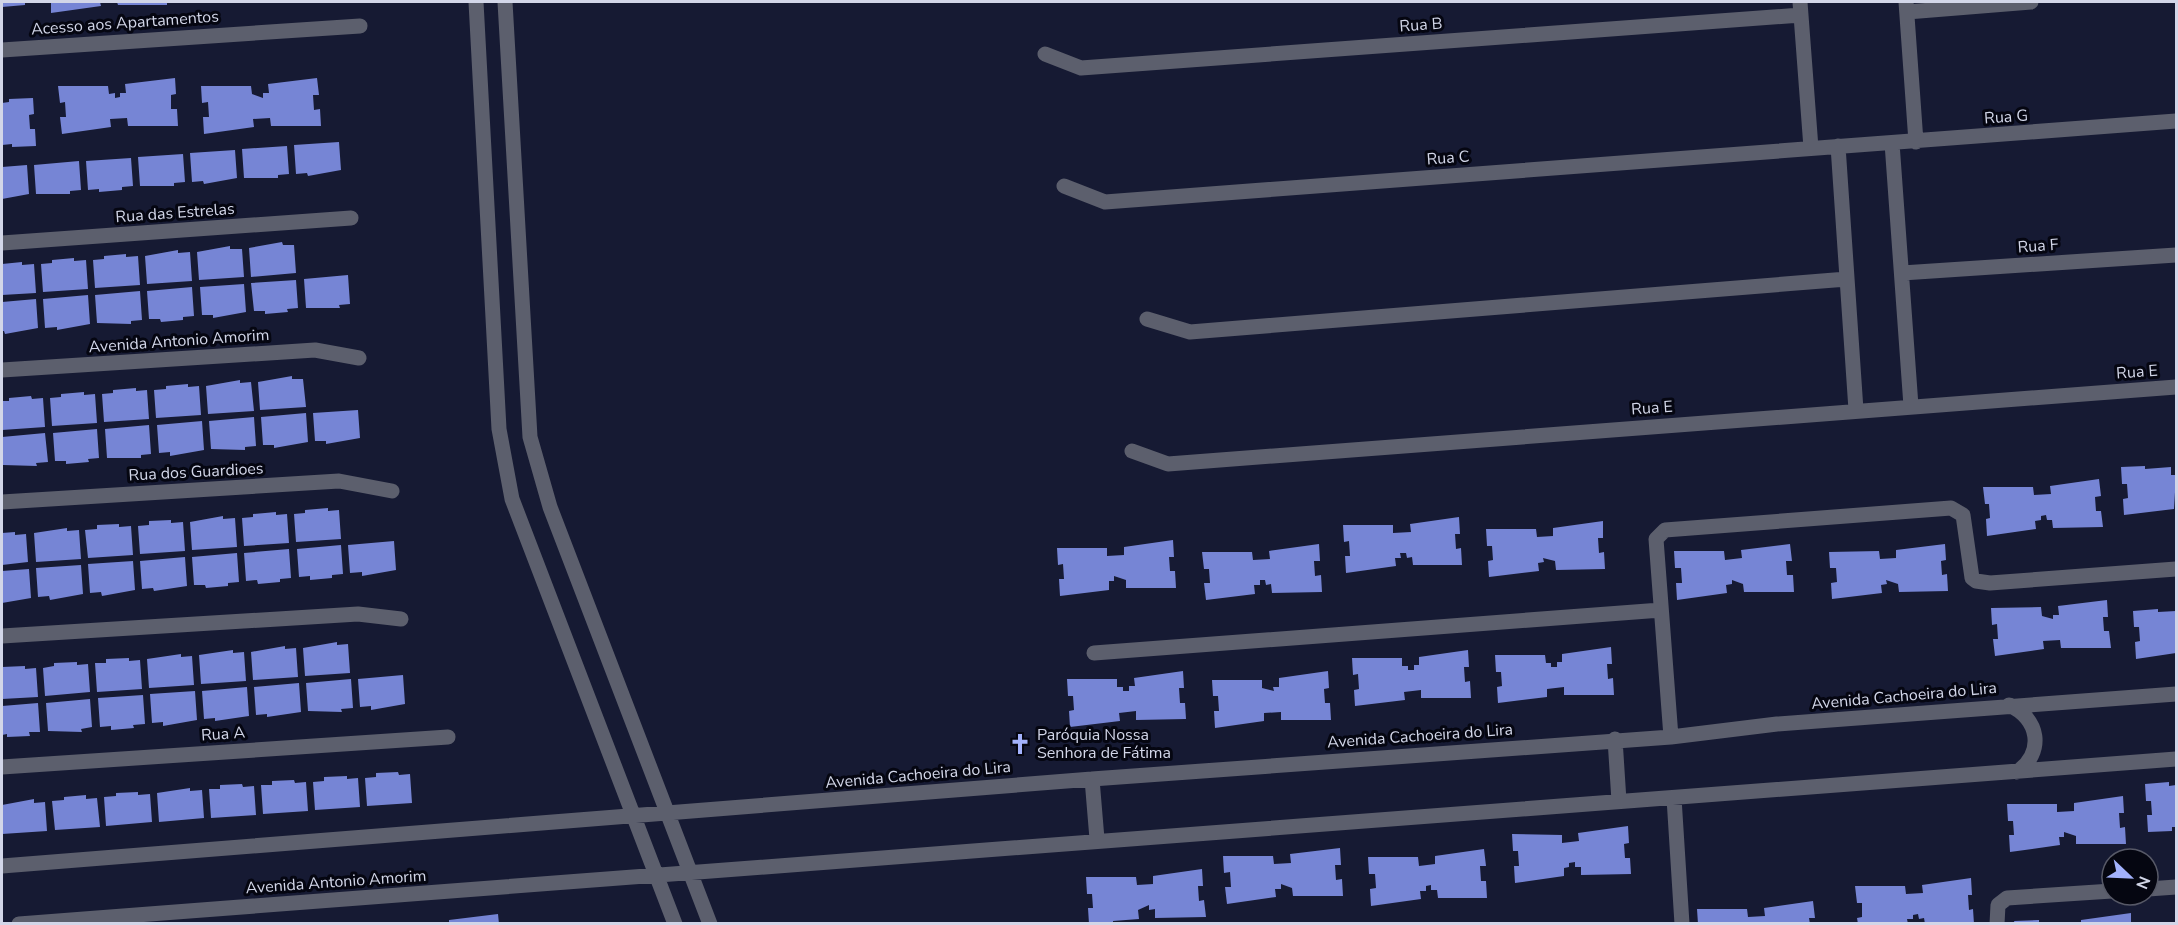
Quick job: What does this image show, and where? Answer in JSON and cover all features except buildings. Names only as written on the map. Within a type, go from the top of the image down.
[{"type":"street","points":[[476,2],[499,429],[512,499],[675,924]]},
{"type":"street","points":[[505,2],[530,437],[550,507],[710,924]]},
{"type":"street","points":[[1916,142],[1906,7],[2031,2]]},
{"type":"street","points":[[1801,8],[1811,148]]},
{"type":"street","name":"Rua B","points":[[1046,54],[1081,68],[1801,8]]},
{"type":"street","name":"Acesso aos Apartamentos","points":[[2,50],[360,26]]},
{"type":"street","name":"Rua G","points":[[1838,146],[2176,121]]},
{"type":"street","points":[[1892,143],[1911,406]]},
{"type":"street","points":[[1838,146],[1856,411]]},
{"type":"street","name":"Rua C","points":[[1064,186],[1105,202],[1838,146]]},
{"type":"street","name":"Rua das Estrelas","points":[[2,243],[351,218]]},
{"type":"street","name":"Rua F","points":[[1902,273],[2176,255]]},
{"type":"street","points":[[1147,320],[1190,332],[1847,279]]},
{"type":"street","name":"Avenida Antonio Amorim","points":[[2,370],[315,350],[359,358]]},
{"type":"street","name":"Rua E","points":[[1132,451],[1168,464],[2176,387]]},
{"type":"street","name":"Rua dos Guardioes","points":[[2,502],[339,481],[392,491]]},
{"type":"street","points":[[1671,736],[1656,539],[1665,530],[1933,509],[1959,511],[1965,523],[1972,578],[1981,582],[2176,569]]},
{"type":"street","points":[[1094,653],[1661,610]]},
{"type":"street","points":[[2,636],[358,614],[401,619]]},
{"type":"street","name":"Avenida Cachoeira do Lira","points":[[634,816],[1671,736],[1777,724],[2009,705],[2176,694]]},
{"type":"street","points":[[2009,705],[2028,717],[2035,736],[2032,758],[2017,772]]},
{"type":"street","name":"Rua A","points":[[2,767],[448,737]]},
{"type":"street","points":[[1616,739],[1619,801]]},
{"type":"street","points":[[689,872],[1097,839],[2176,759]]},
{"type":"street","points":[[1092,779],[1097,839]]},
{"type":"street","points":[[1674,798],[1682,924]]},
{"type":"street","points":[[2,866],[634,816]]},
{"type":"street","name":"Avenida Antonio Amorim","points":[[19,924],[689,872]]},
{"type":"street","points":[[2160,888],[2176,887]]},
{"type":"street","points":[[1997,924],[1998,905],[2007,898],[2100,892]]},
{"type":"place","name":"Paróquia Nossa Senhora de Fátima","points":[[1020,744]]}]
